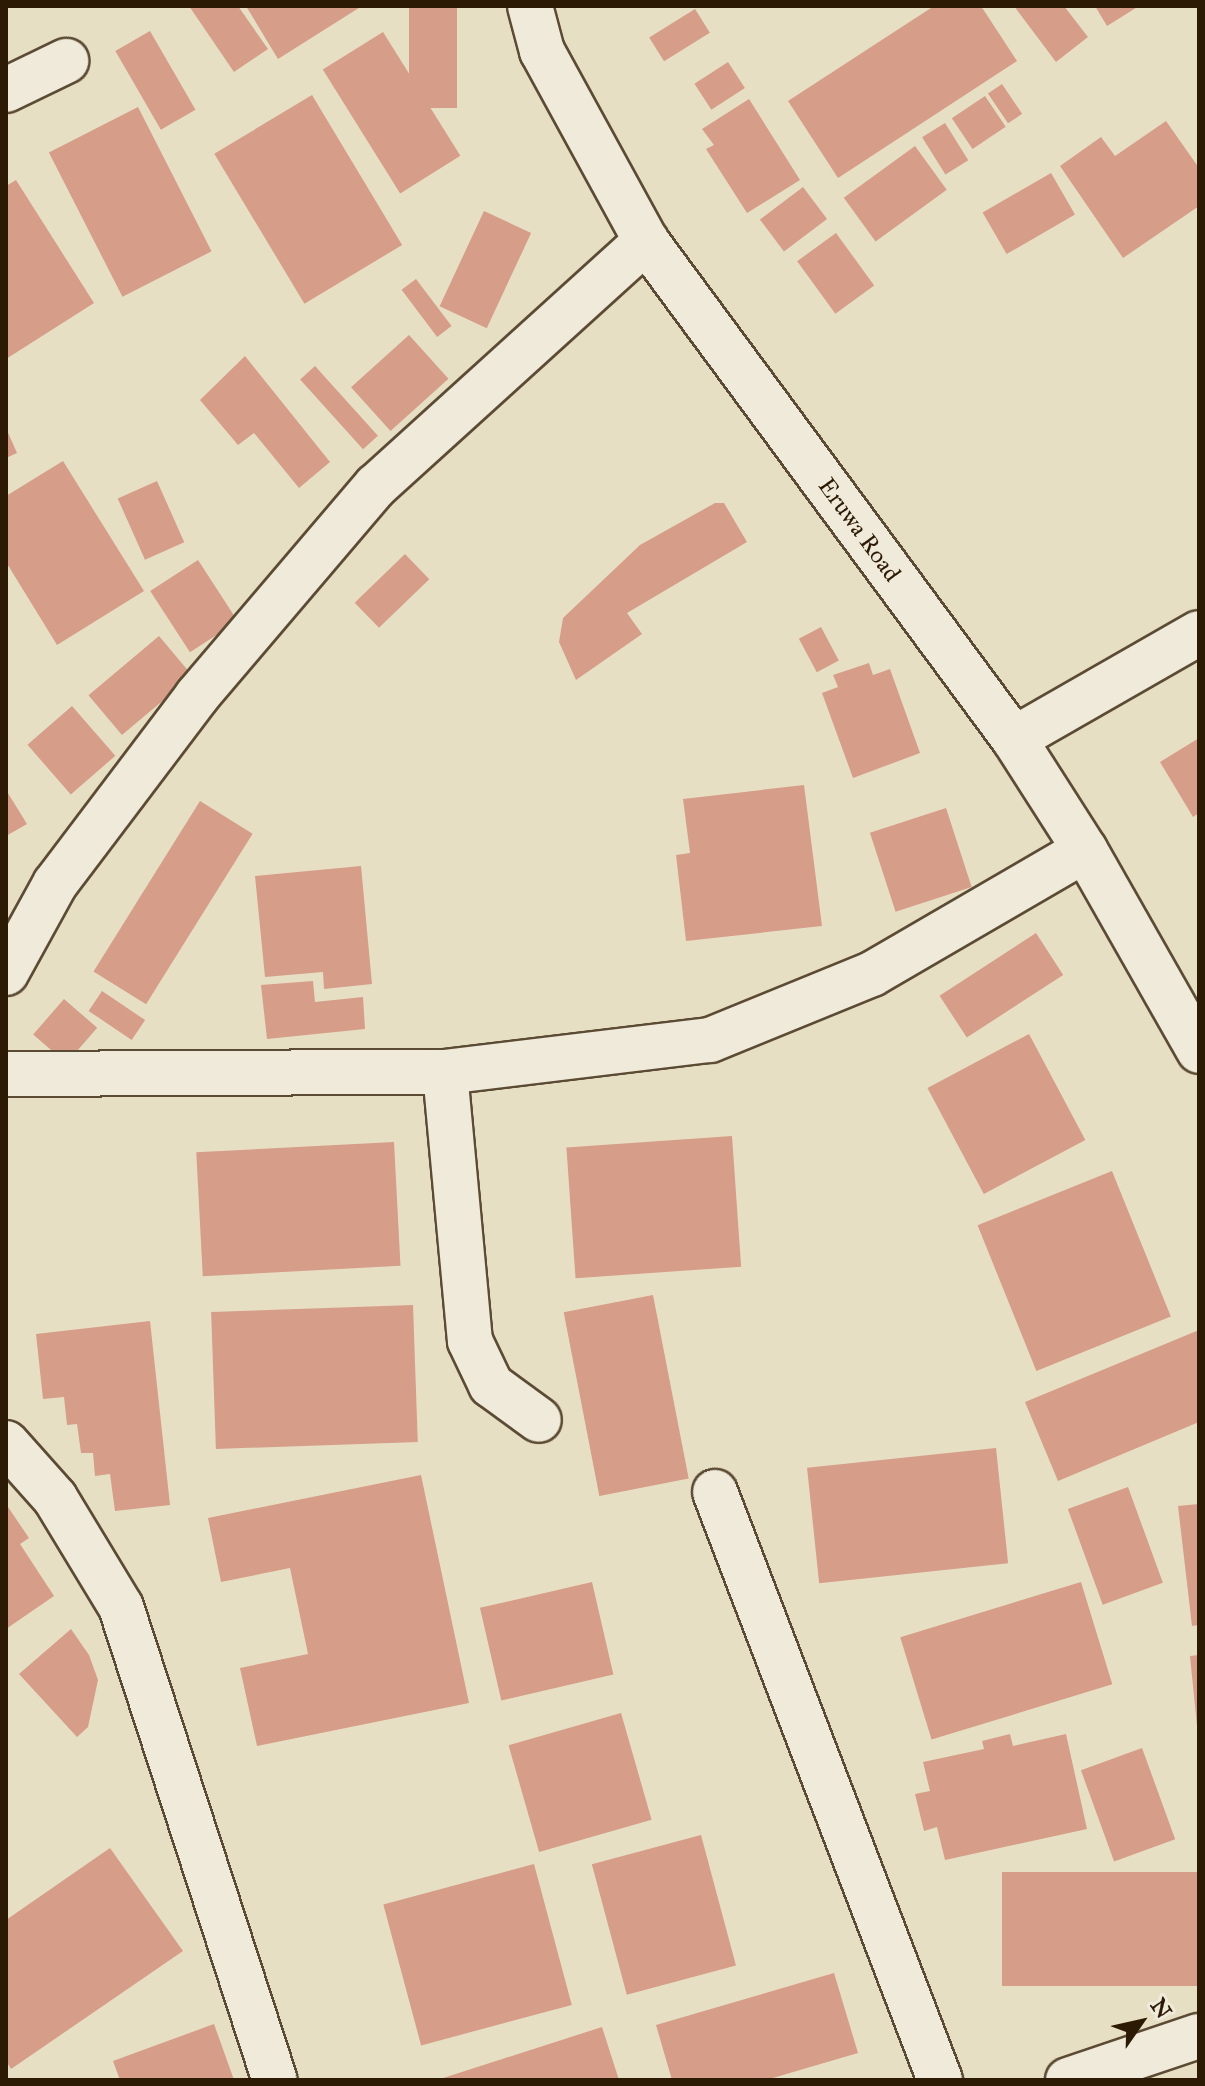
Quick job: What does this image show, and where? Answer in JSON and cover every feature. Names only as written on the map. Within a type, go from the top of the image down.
[{"type":"street","name":"Eruwa Road","points":[[530,6],[542,51],[646,241],[1014,739],[1085,850],[1199,1051]]},
{"type":"street","points":[[6,90],[66,61]]},
{"type":"street","points":[[6,973],[55,884],[169,733],[376,486],[646,241]]},
{"type":"street","points":[[1014,739],[1199,633]]},
{"type":"street","points":[[6,1074],[445,1072],[710,1040],[872,974],[1085,850]]},
{"type":"street","points":[[445,1072],[470,1341],[491,1385],[539,1420]]},
{"type":"street","points":[[6,1443],[55,1498],[121,1607],[275,2080]]},
{"type":"street","points":[[715,1492],[940,2080]]},
{"type":"street","points":[[1068,2080],[1199,2036]]},
{"type":"building","points":[[189,6],[238,6],[268,49],[234,72]]},
{"type":"building","points":[[246,6],[362,6],[278,59]]},
{"type":"building","points":[[409,6],[457,6],[457,108],[409,108]]},
{"type":"building","points":[[934,6],[981,6],[1017,61],[838,178],[788,101]]},
{"type":"building","points":[[1014,6],[1064,6],[1088,37],[1056,62]]},
{"type":"building","points":[[1095,6],[1139,6],[1107,26]]},
{"type":"building","points":[[695,9],[710,33],[664,61],[649,38]]},
{"type":"building","points":[[150,31],[196,110],[161,130],[115,51]]},
{"type":"building","points":[[383,32],[460,156],[400,193],[323,70]]},
{"type":"building","points":[[728,62],[745,88],[711,110],[694,84]]},
{"type":"building","points":[[1002,84],[1022,114],[1008,123],[988,94]]},
{"type":"building","points":[[312,95],[402,245],[304,304],[214,154]]},
{"type":"building","points":[[985,96],[1006,127],[973,149],[952,118]]},
{"type":"building","points":[[749,99],[800,180],[747,213],[706,149],[714,145],[702,129]]},
{"type":"building","points":[[138,107],[212,251],[122,297],[49,152]]},
{"type":"building","points":[[1166,121],[1199,168],[1199,206],[1123,258],[1060,166],[1101,137],[1115,156]]},
{"type":"building","points":[[945,123],[968,160],[945,175],[922,137]]},
{"type":"building","points":[[915,146],[947,190],[876,241],[844,198]]},
{"type":"building","points":[[1051,173],[1075,215],[1007,254],[983,213]]},
{"type":"building","points":[[16,180],[94,303],[6,359],[6,186]]},
{"type":"building","points":[[803,187],[827,219],[784,251],[760,219]]},
{"type":"building","points":[[484,211],[531,233],[487,328],[440,306]]},
{"type":"building","points":[[836,233],[874,286],[835,314],[797,261]]},
{"type":"building","points":[[416,279],[452,326],[437,337],[402,290]]},
{"type":"building","points":[[409,335],[448,379],[391,431],[351,387]]},
{"type":"building","points":[[245,356],[330,462],[299,488],[254,433],[238,445],[200,400]]},
{"type":"building","points":[[315,366],[378,436],[363,449],[300,379]]},
{"type":"building","points":[[6,428],[17,453],[6,458]]},
{"type":"building","points":[[63,461],[144,591],[57,645],[6,562],[6,496]]},
{"type":"building","points":[[157,481],[184,542],[145,560],[118,498]]},
{"type":"building","points":[[715,503],[724,503],[747,542],[627,613],[642,634],[576,680],[559,642],[563,618],[640,545]]},
{"type":"building","points":[[405,554],[429,579],[379,628],[355,603]]},
{"type":"building","points":[[198,560],[238,621],[190,652],[150,591]]},
{"type":"building","points":[[821,627],[839,661],[817,672],[799,639]]},
{"type":"building","points":[[159,636],[192,676],[122,735],[89,695]]},
{"type":"building","points":[[869,663],[873,675],[890,669],[920,753],[853,778],[822,693],[838,687],[833,675]]},
{"type":"building","points":[[72,706],[115,756],[71,795],[27,745]]},
{"type":"building","points":[[1199,738],[1199,813],[1193,817],[1160,762]]},
{"type":"building","points":[[804,785],[822,926],[686,941],[676,855],[690,853],[683,799]]},
{"type":"building","points":[[6,790],[27,824],[6,836]]},
{"type":"building","points":[[200,801],[253,834],[146,1004],[93,971]]},
{"type":"building","points":[[946,808],[972,887],[896,912],[870,833]]},
{"type":"building","points":[[361,866],[372,984],[324,989],[323,972],[265,977],[255,876]]},
{"type":"building","points":[[1036,933],[1063,975],[967,1038],[940,996]]},
{"type":"building","points":[[313,981],[315,1002],[363,997],[365,1029],[267,1039],[261,985]]},
{"type":"building","points":[[102,991],[145,1020],[132,1040],[89,1011]]},
{"type":"building","points":[[64,999],[97,1028],[66,1063],[33,1034]]},
{"type":"building","points":[[1029,1034],[1085,1140],[984,1194],[927,1088]]},
{"type":"building","points":[[732,1136],[741,1267],[576,1278],[566,1148]]},
{"type":"building","points":[[394,1142],[400,1266],[203,1276],[196,1152]]},
{"type":"building","points":[[1112,1171],[1171,1317],[1036,1371],[978,1225]]},
{"type":"building","points":[[653,1295],[689,1479],[599,1496],[564,1312]]},
{"type":"building","points":[[413,1305],[418,1442],[216,1449],[211,1312]]},
{"type":"building","points":[[150,1321],[170,1505],[115,1511],[110,1474],[95,1476],[93,1453],[81,1453],[77,1424],[67,1425],[64,1397],[43,1399],[36,1334]]},
{"type":"building","points":[[1199,1330],[1199,1422],[1058,1481],[1025,1402]]},
{"type":"building","points":[[996,1448],[1008,1563],[819,1583],[807,1468]]},
{"type":"building","points":[[421,1475],[469,1703],[257,1746],[240,1668],[308,1654],[290,1568],[221,1582],[208,1518]]},
{"type":"building","points":[[1128,1487],[1163,1583],[1103,1605],[1068,1509]]},
{"type":"building","points":[[6,1504],[29,1538],[20,1544],[54,1596],[6,1629]]},
{"type":"building","points":[[1199,1504],[1199,1625],[1192,1626],[1178,1506]]},
{"type":"building","points":[[592,1582],[613,1675],[501,1700],[480,1608]]},
{"type":"building","points":[[1081,1582],[1112,1684],[932,1740],[900,1637]]},
{"type":"building","points":[[71,1629],[89,1655],[98,1680],[88,1727],[77,1737],[19,1674]]},
{"type":"building","points":[[1199,1655],[1199,1726],[1197,1726],[1190,1656]]},
{"type":"building","points":[[621,1713],[652,1820],[539,1852],[509,1745]]},
{"type":"building","points":[[1010,1734],[1013,1746],[1066,1734],[1087,1829],[945,1860],[937,1827],[924,1831],[915,1794],[930,1791],[923,1762],[984,1749],[982,1741]]},
{"type":"building","points":[[1142,1748],[1175,1839],[1114,1861],[1081,1770]]},
{"type":"building","points":[[701,1835],[736,1965],[627,1995],[592,1864]]},
{"type":"building","points":[[110,1848],[183,1951],[11,2069],[6,2061],[6,1920]]},
{"type":"building","points":[[534,1864],[572,2005],[421,2045],[383,1904]]},
{"type":"building","points":[[1002,1872],[1199,1872],[1199,1986],[1002,1986]]},
{"type":"building","points":[[834,1973],[858,2053],[766,2080],[672,2080],[656,2025]]},
{"type":"building","points":[[214,2024],[234,2080],[120,2080],[113,2061]]},
{"type":"building","points":[[602,2027],[619,2080],[440,2080],[440,2079]]}]
